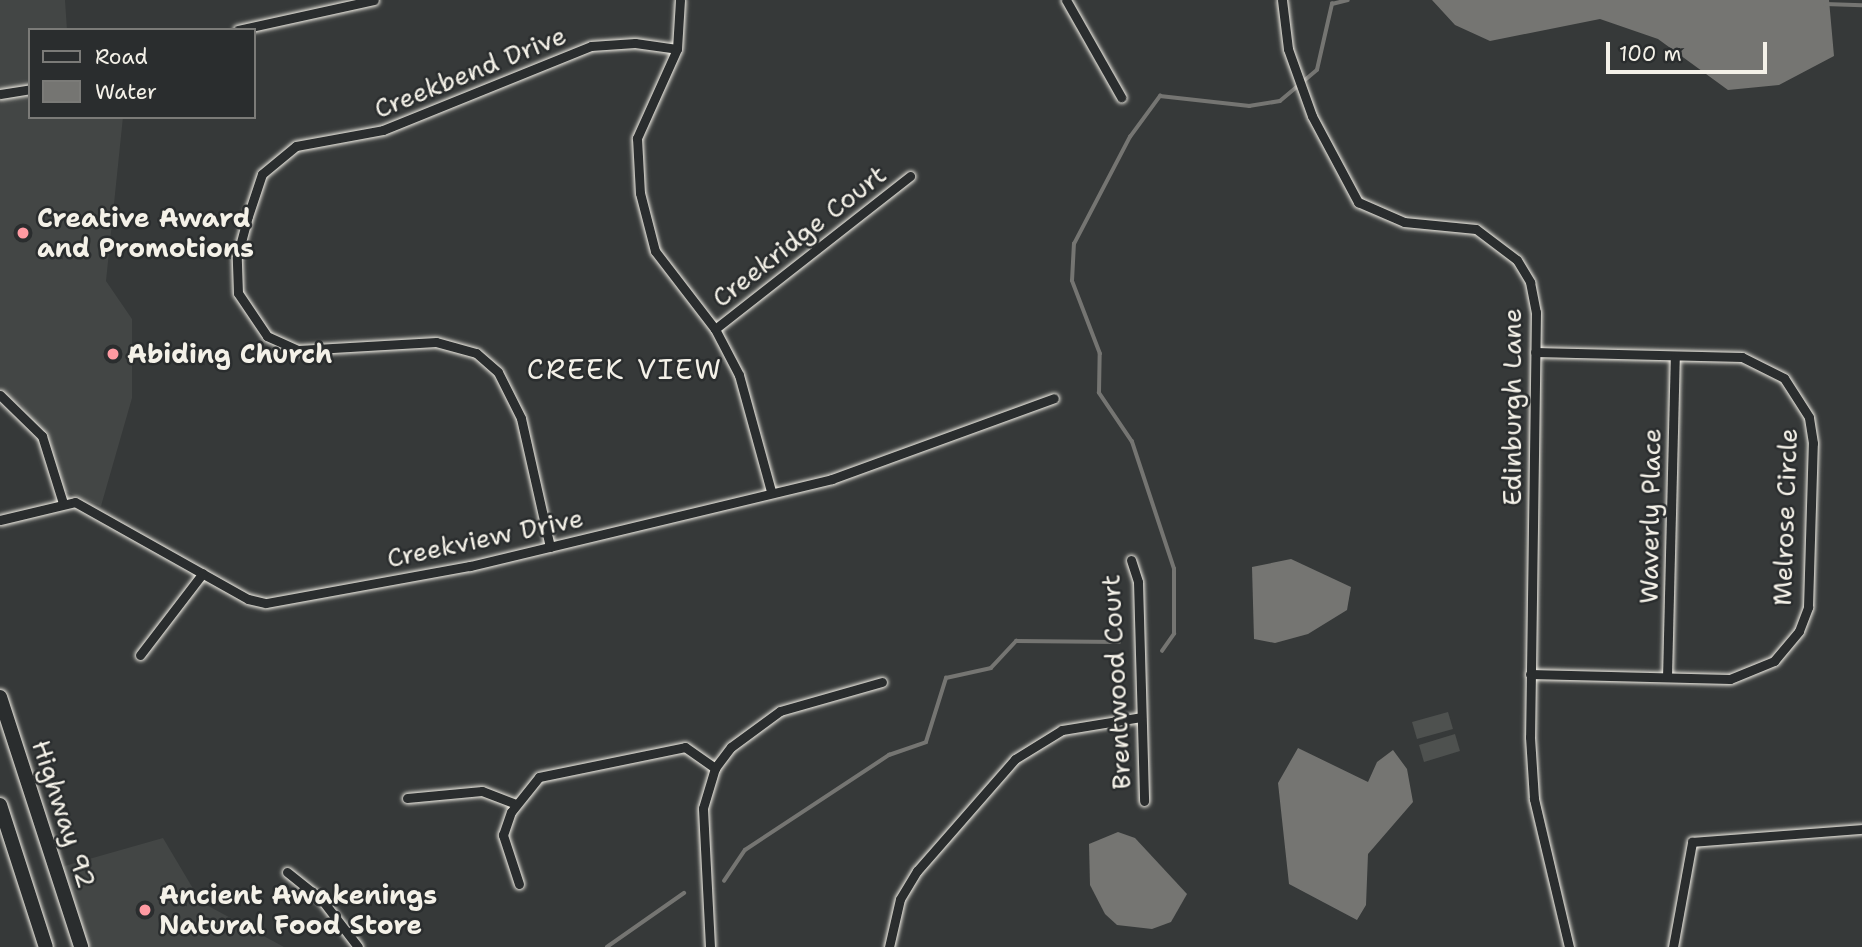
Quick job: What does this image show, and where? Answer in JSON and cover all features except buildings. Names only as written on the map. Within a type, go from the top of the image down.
[{"type":"main road","name":"Highway 92","points":[[0,697],[81,947]]},
{"type":"main road","points":[[0,805],[46,947]]},
{"type":"street","points":[[247,28],[374,0]]},
{"type":"street","points":[[680,0],[677,49],[644,119],[635,167],[656,251],[715,329],[739,375],[771,491]]},
{"type":"street","points":[[1066,0],[1121,97]]},
{"type":"street","name":"Edinburgh Lane","points":[[1282,0],[1288,49],[1312,116],[1358,202],[1405,222],[1476,229],[1517,260],[1536,312],[1531,674],[1534,799],[1569,947]]},
{"type":"street","name":"Creekbend Drive","points":[[550,547],[521,418],[498,372],[476,353],[436,342],[298,350],[267,335],[238,293],[237,257],[262,174],[296,146],[383,130],[590,46],[635,43],[677,49]]},
{"type":"street","points":[[0,94],[28,89]]},
{"type":"street","name":"Creekridge Court","points":[[715,329],[910,176]]},
{"type":"street","name":"Melrose Circle","points":[[1531,674],[1730,679],[1759,671],[1800,631],[1808,607],[1813,443],[1809,417],[1784,378],[1742,357],[1535,352]]},
{"type":"street","name":"Waverly Place","points":[[1667,677],[1675,356]]},
{"type":"street","points":[[0,395],[43,436],[63,503],[0,520]]},
{"type":"street","name":"Creekview Drive","points":[[63,503],[92,507],[202,573],[266,603],[550,547],[860,471],[1054,398]]},
{"type":"street","name":"Brentwood Court","points":[[1130,560],[1138,582],[1144,801]]},
{"type":"street","points":[[140,655],[202,573]]},
{"type":"street","points":[[710,947],[703,808],[715,768],[731,747],[780,711],[883,682]]},
{"type":"street","points":[[889,947],[900,899],[917,871],[1015,759],[1062,730],[1141,717]]},
{"type":"street","points":[[519,884],[503,835],[516,804],[539,777],[620,757],[685,747],[715,768]]},
{"type":"street","points":[[407,798],[482,792],[516,804]]},
{"type":"street","points":[[1673,947],[1692,842],[1862,829]]},
{"type":"street","points":[[287,872],[322,900],[358,947]]},
{"type":"shaded area","points":[[0,0],[65,0],[67,28],[28,28],[28,119],[123,119],[106,281],[132,319],[132,398],[101,506],[60,489],[46,441],[21,404],[0,396]]},
{"type":"shaded area","points":[[1448,712],[1453,729],[1417,739],[1412,722]]},
{"type":"shaded area","points":[[1455,734],[1460,751],[1424,762],[1419,745]]},
{"type":"shaded area","points":[[163,838],[201,902],[284,947],[89,947],[61,867]]},
{"type":"water","points":[[1432,0],[1829,0],[1834,56],[1779,85],[1728,90],[1658,39],[1600,19],[1490,41],[1455,25]]},
{"type":"water","points":[[1291,559],[1351,587],[1347,610],[1308,634],[1275,643],[1254,639],[1252,567]]},
{"type":"water","points":[[1298,748],[1368,782],[1377,762],[1393,750],[1407,769],[1413,802],[1368,854],[1366,905],[1357,920],[1289,884],[1278,783]]},
{"type":"water","points":[[1118,832],[1135,838],[1187,894],[1171,922],[1152,929],[1117,925],[1105,914],[1090,885],[1089,844]]},
{"type":"waterway","points":[[1162,651],[1174,634],[1174,569],[1132,442],[1099,393],[1100,354],[1072,281],[1074,244],[1130,137],[1160,96],[1249,106],[1280,101],[1317,70],[1332,4],[1348,0]]},
{"type":"waterway","points":[[1825,4],[1862,5]]},
{"type":"waterway","points":[[724,881],[745,850],[889,755],[926,742],[946,678],[991,668],[1016,641],[1119,642]]},
{"type":"waterway","points":[[607,947],[684,893]]},
{"type":"place","name":"Creative Award and Promotions","points":[[23,233]]},
{"type":"place","name":"Abiding Church","points":[[113,354]]},
{"type":"place","name":"Ancient Awakenings Natural Food Store","points":[[145,910]]},
{"type":"district","name":"CREEK VIEW","points":[[625,369]]}]
